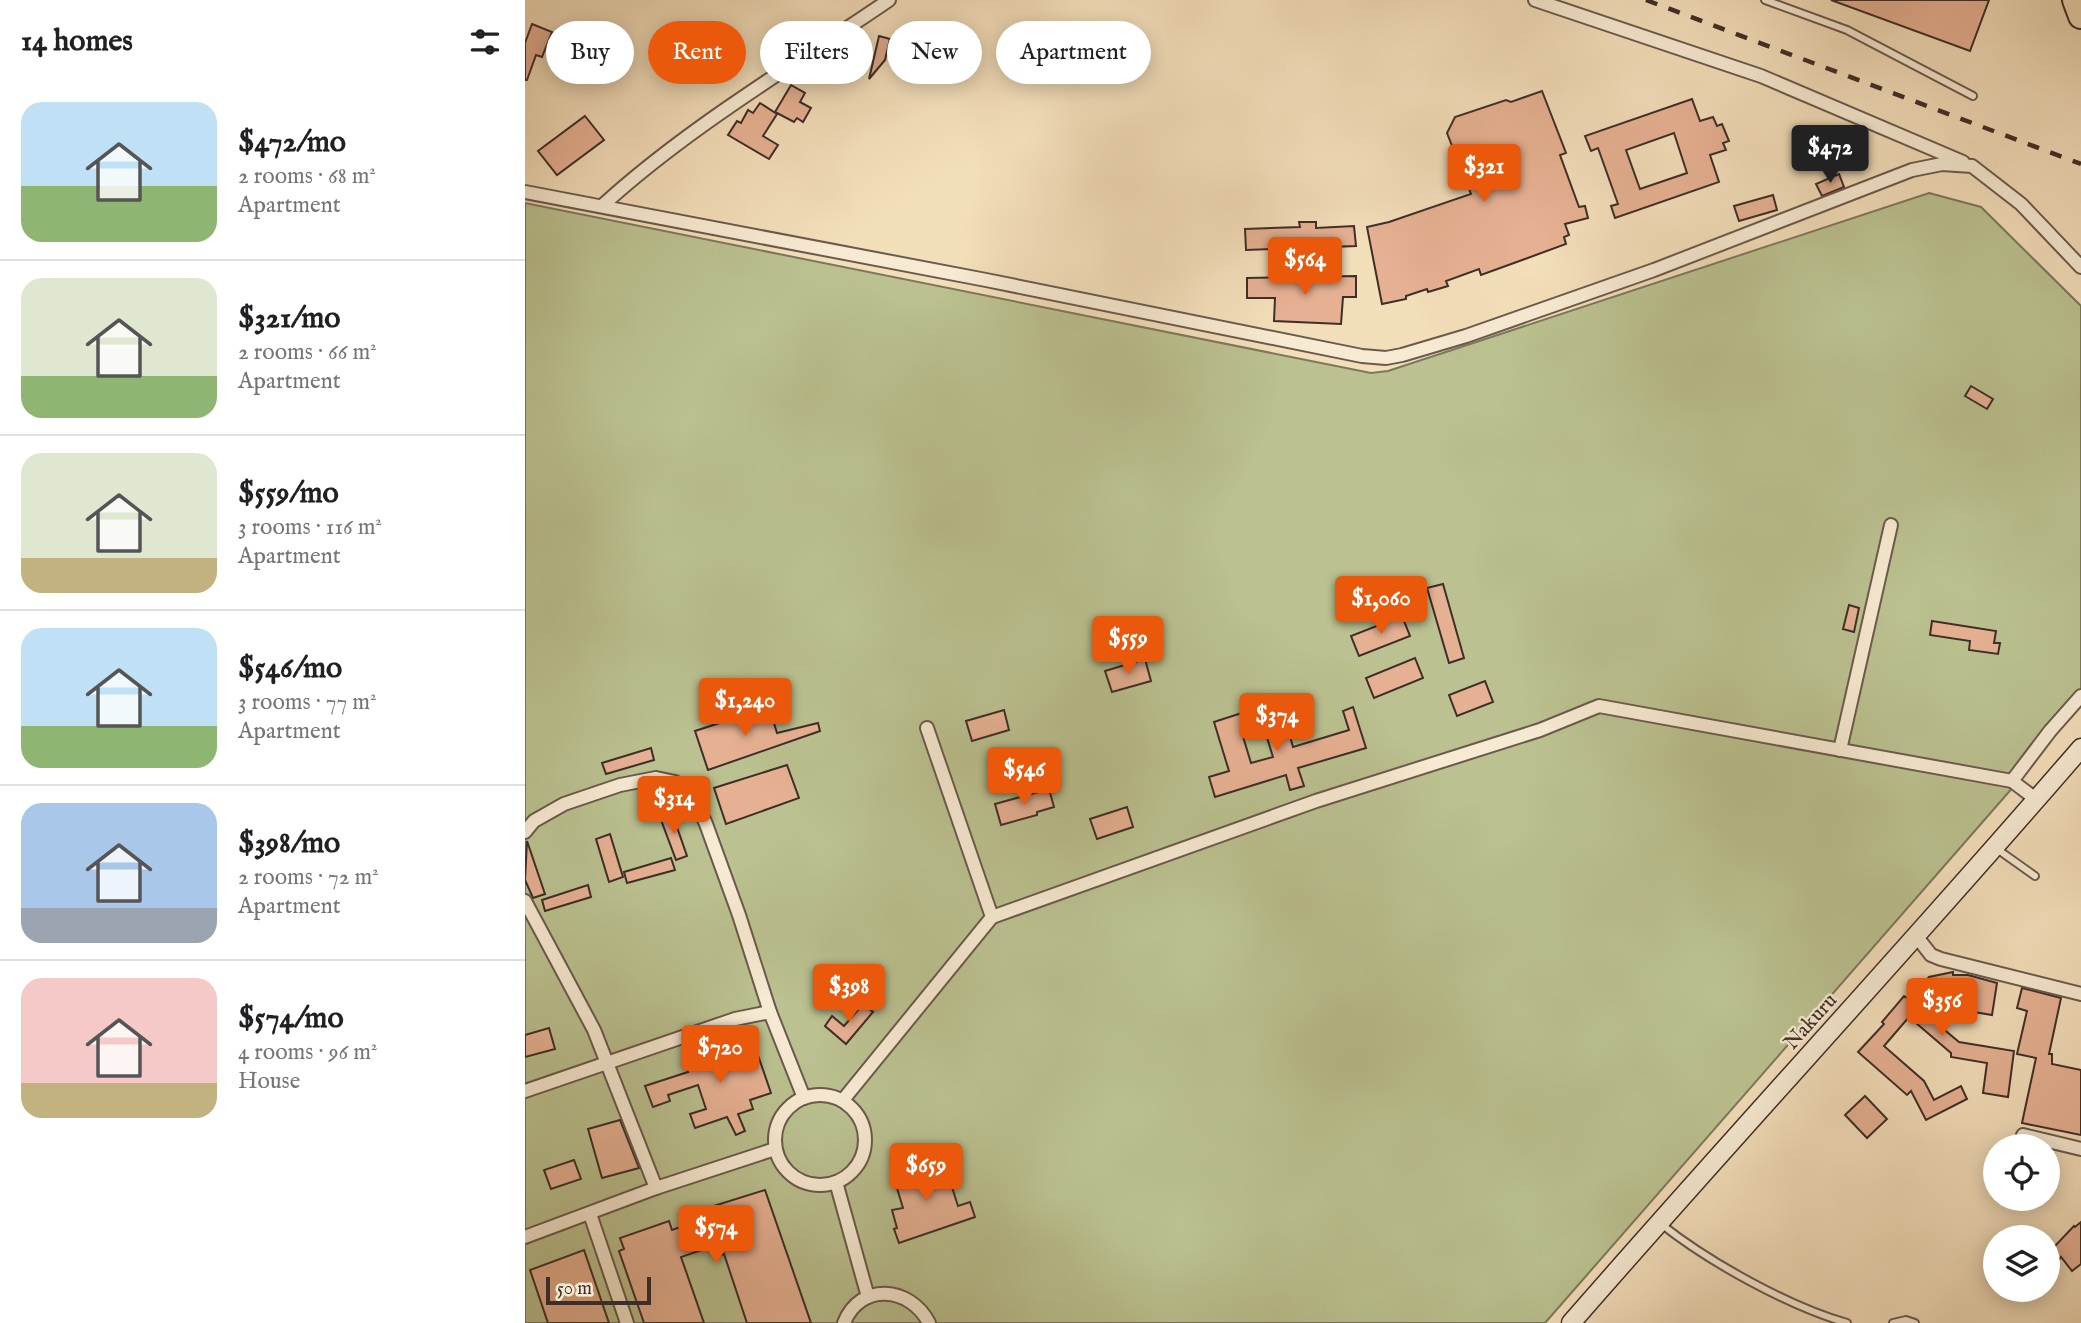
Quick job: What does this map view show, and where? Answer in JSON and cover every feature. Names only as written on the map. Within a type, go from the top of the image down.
[{"type":"highway","points":[[2075,0],[2081,16]]},
{"type":"main road","name":"Nakuru","points":[[1571,1323],[1917,937],[2081,748]]},
{"type":"street","points":[[602,206],[624,186],[740,100],[889,0]]},
{"type":"street","points":[[1535,0],[1761,76],[1972,166],[2021,204],[2081,267]]},
{"type":"street","points":[[525,192],[999,282],[1362,356],[1385,358],[1466,336],[1654,270],[1912,170],[1942,164],[1972,166]]},
{"type":"street","points":[[1840,750],[1891,525]]},
{"type":"street","points":[[2012,781],[2081,696]]},
{"type":"street","points":[[843,1100],[992,917],[1316,802],[1540,730],[1599,706],[2012,781],[2036,800]]},
{"type":"street","points":[[927,728],[992,917]]},
{"type":"street","points":[[525,832],[534,821],[564,804],[609,789],[656,778],[675,782],[693,795],[706,824],[743,926],[770,1012],[803,1098]]},
{"type":"street","points":[[525,901],[594,1030],[656,1188]]},
{"type":"street","points":[[1917,937],[1931,956],[2081,994]]},
{"type":"street","points":[[525,1091],[735,1019],[770,1012]]},
{"type":"street","points":[[829,1095],[843,1100],[858,1116],[866,1136],[865,1151],[859,1164],[849,1175],[836,1182],[823,1185],[798,1180],[787,1172],[775,1149],[779,1120],[788,1108],[803,1098],[829,1095]]},
{"type":"street","points":[[2060,1144],[2081,1149]]},
{"type":"street","points":[[525,1237],[656,1188],[775,1149]]},
{"type":"street","points":[[836,1182],[868,1297]]},
{"type":"street","points":[[590,1214],[627,1323]]},
{"type":"street","points":[[844,1323],[856,1305],[868,1297],[881,1294],[896,1295],[909,1300],[921,1309],[929,1323]]},
{"type":"lane","points":[[1765,0],[1847,30],[1973,96]]},
{"type":"lane","points":[[1995,847],[2035,876]]},
{"type":"lane","points":[[1659,1222],[1697,1250],[1752,1281],[1820,1315],[1847,1323]]},
{"type":"lane","points":[[1893,1323],[1906,1320],[1915,1323]]},
{"type":"green space","points":[[1929,193],[1981,207],[2081,306],[2081,703],[2021,778],[1545,1323],[525,1323],[525,203],[1371,373],[1388,371]]},
{"type":"building","points":[[1831,0],[1989,0],[1970,51]]},
{"type":"building","points":[[532,24],[546,30],[546,47],[542,57],[536,55],[527,80],[525,80],[525,43]]},
{"type":"building","points":[[879,36],[887,38],[885,60],[873,74]]},
{"type":"building","points":[[791,85],[805,93],[800,102],[811,108],[803,122],[797,118],[794,122],[775,112]]},
{"type":"building","points":[[1542,91],[1566,153],[1560,155],[1579,207],[1585,206],[1588,218],[1565,224],[1569,235],[1564,237],[1566,244],[1481,275],[1479,269],[1446,281],[1448,286],[1428,292],[1427,289],[1406,296],[1406,299],[1382,304],[1367,227],[1471,194],[1447,133],[1455,117]]},
{"type":"building","points":[[1692,99],[1700,121],[1713,117],[1717,126],[1722,124],[1729,141],[1723,143],[1726,150],[1710,155],[1719,182],[1615,218],[1611,206],[1618,204],[1598,148],[1591,151],[1585,136]],"holes":[[[1674,133],[1687,173],[1640,189],[1626,150]]]},
{"type":"building","points":[[760,103],[777,114],[763,136],[778,145],[769,159],[728,135],[737,121],[741,123],[748,110],[753,113]]},
{"type":"building","points":[[585,116],[604,140],[557,175],[538,151]]},
{"type":"building","points":[[1839,174],[1844,187],[1822,196],[1816,184]]},
{"type":"building","points":[[1773,195],[1777,210],[1739,221],[1734,206]]},
{"type":"building","points":[[1299,222],[1316,222],[1316,228],[1354,226],[1356,246],[1246,250],[1245,229],[1300,227]]},
{"type":"building","points":[[1356,276],[1356,297],[1343,297],[1341,324],[1274,321],[1275,298],[1247,298],[1247,278]]},
{"type":"building","points":[[1971,386],[1993,399],[1987,409],[1965,396]]},
{"type":"building","points":[[1443,584],[1464,658],[1449,663],[1427,588]]},
{"type":"building","points":[[1849,605],[1859,608],[1854,632],[1843,629]]},
{"type":"building","points":[[1402,616],[1410,636],[1359,656],[1351,636]]},
{"type":"building","points":[[1932,621],[1996,631],[1994,643],[2000,643],[1998,654],[1969,650],[1970,641],[1930,635]]},
{"type":"building","points":[[1415,658],[1423,678],[1374,698],[1366,678]]},
{"type":"building","points":[[1145,659],[1151,681],[1112,692],[1105,671]]},
{"type":"building","points":[[1485,681],[1493,702],[1457,716],[1449,695]]},
{"type":"building","points":[[769,707],[777,733],[818,723],[820,731],[708,770],[695,731]]},
{"type":"building","points":[[1353,707],[1366,748],[1298,768],[1304,786],[1290,790],[1286,775],[1215,797],[1209,777],[1229,771],[1214,722],[1251,710],[1256,726],[1241,730],[1251,763],[1273,757],[1264,728],[1286,722],[1293,747],[1349,730],[1343,711]]},
{"type":"building","points":[[1004,710],[1009,730],[972,741],[966,721]]},
{"type":"building","points":[[651,748],[654,760],[606,774],[602,763]]},
{"type":"building","points":[[787,765],[799,798],[726,824],[714,788]]},
{"type":"building","points":[[1049,789],[1054,807],[1037,812],[1037,815],[1001,825],[995,804]]},
{"type":"building","points":[[1127,807],[1133,827],[1097,839],[1090,819]]},
{"type":"building","points":[[672,813],[687,856],[676,860],[660,817]]},
{"type":"building","points":[[610,834],[623,877],[609,882],[596,839]]},
{"type":"building","points":[[527,841],[545,894],[533,898],[525,880]]},
{"type":"building","points":[[671,858],[675,870],[627,883],[624,872]]},
{"type":"building","points":[[588,885],[591,897],[545,911],[542,900]]},
{"type":"building","points":[[1953,972],[1953,975],[1968,975],[1997,983],[1992,1015],[1968,1011],[1969,1019],[1934,1021],[1959,1042],[2014,1051],[2008,1097],[1983,1093],[1987,1063],[1951,1057],[1951,1053],[1909,1017],[1884,1046],[1924,1081],[1934,1100],[1961,1086],[1967,1099],[1926,1120],[1911,1091],[1907,1095],[1858,1052],[1884,1024],[1882,1022],[1904,996],[1910,1000],[1929,977]]},
{"type":"building","points":[[2022,988],[2061,998],[2049,1054],[2052,1054],[2052,1064],[2081,1070],[2081,1135],[2022,1123],[2036,1058],[2017,1054],[2027,1011],[2017,1008]]},
{"type":"building","points":[[863,1004],[873,1012],[846,1044],[825,1026],[832,1016],[844,1026]]},
{"type":"building","points":[[549,1028],[555,1049],[525,1057],[525,1035]]},
{"type":"building","points":[[751,1035],[771,1093],[750,1100],[753,1109],[738,1114],[745,1131],[736,1135],[727,1117],[695,1128],[690,1114],[706,1109],[698,1085],[668,1095],[670,1101],[653,1107],[645,1086],[688,1072],[687,1067],[735,1050],[732,1041]]},
{"type":"building","points":[[1865,1096],[1887,1119],[1867,1138],[1845,1115]]},
{"type":"building","points":[[620,1120],[639,1168],[602,1178],[588,1129]]},
{"type":"building","points":[[574,1160],[581,1179],[551,1189],[544,1170]]},
{"type":"building","points":[[933,1161],[941,1184],[950,1181],[958,1206],[970,1202],[975,1217],[899,1243],[892,1210],[903,1208],[893,1175]]},
{"type":"building","points":[[765,1190],[811,1323],[747,1323],[724,1254],[716,1256],[713,1246],[681,1257],[704,1323],[644,1323],[619,1251],[624,1249],[620,1238],[669,1221],[672,1230],[704,1219],[701,1210]]},
{"type":"building","points":[[2081,1222],[2081,1264],[2072,1271],[2060,1258],[2060,1241]]},
{"type":"building","points":[[584,1250],[609,1323],[548,1323],[530,1270]]},
{"type":"railway","points":[[1646,0],[2081,164]]}]
